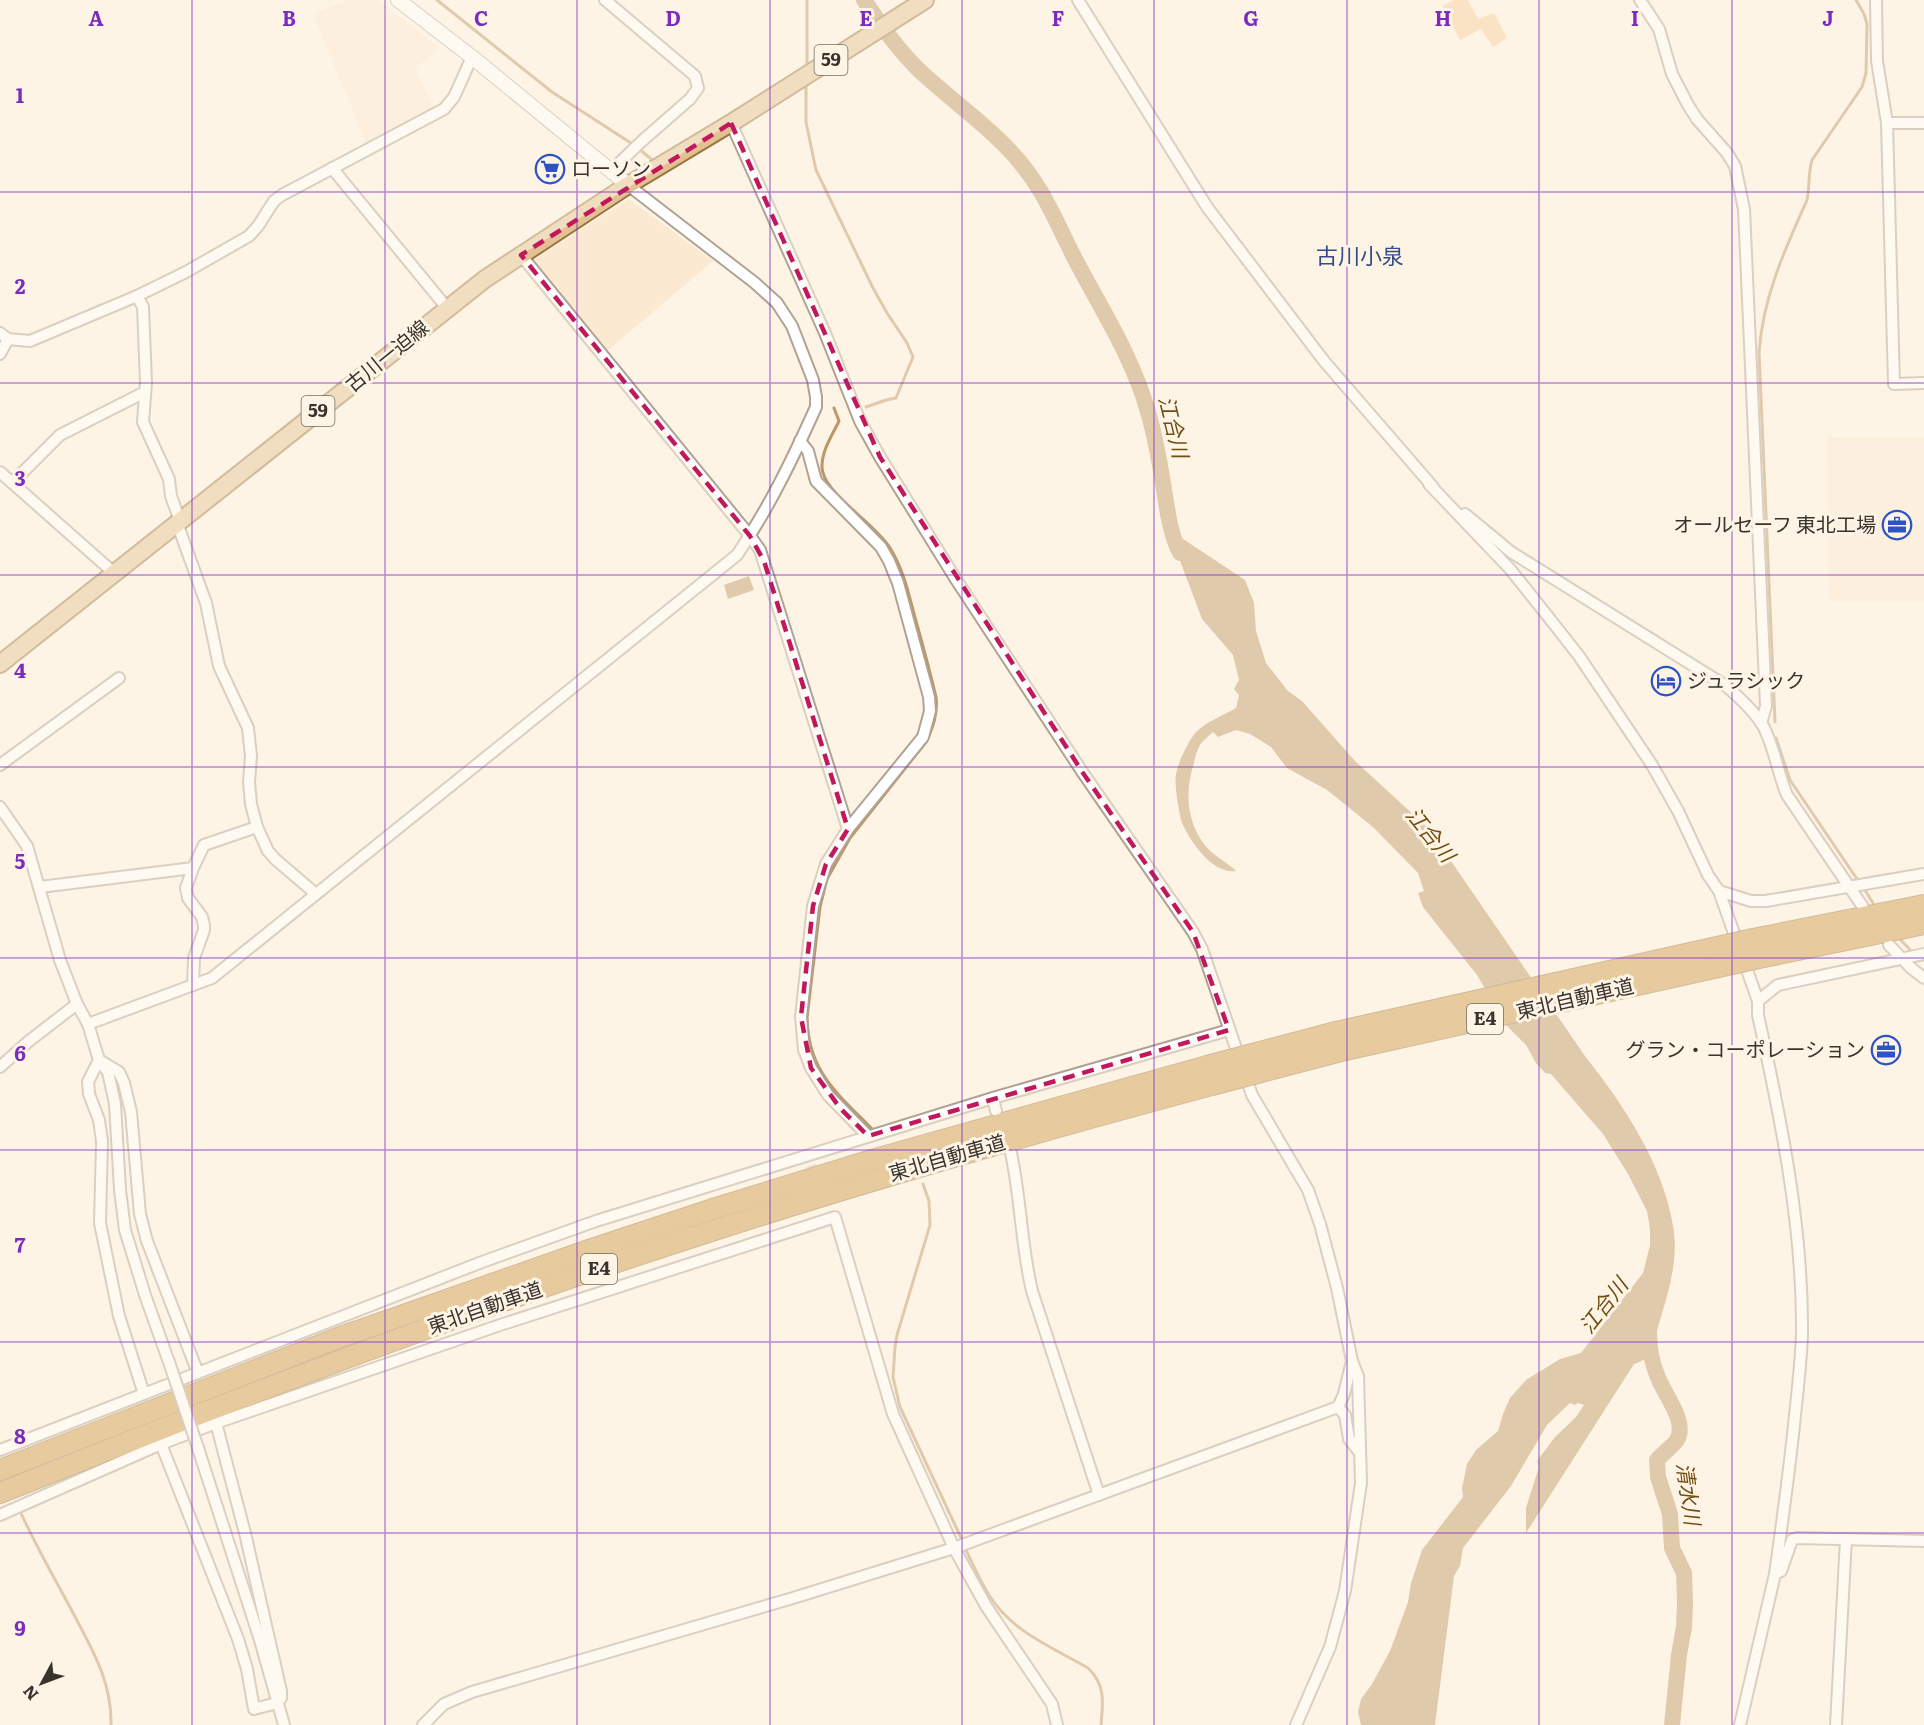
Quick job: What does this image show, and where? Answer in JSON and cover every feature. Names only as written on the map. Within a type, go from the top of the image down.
[{"type":"highway","name":"東北自動車道","points":[[0,1470],[338,1338],[631,1236],[875,1159],[1336,1032],[1753,939],[1924,904]]},
{"type":"highway","name":"東北自動車道","points":[[0,1493],[346,1358],[475,1311],[722,1227],[961,1154],[1341,1051],[1759,958],[1924,924]]},
{"type":"main road","name":"59","points":[[734,122],[925,0]]},
{"type":"main road","name":"古川一迫線","points":[[0,664],[485,279],[628,185],[734,122]]},
{"type":"street","points":[[88,1024],[213,978],[737,555],[772,498],[816,407],[813,380],[792,326],[777,303],[755,283],[628,185],[472,57],[398,0]]},
{"type":"street","points":[[604,0],[695,76],[698,88],[690,99],[612,171]]},
{"type":"street","points":[[1078,0],[1207,207],[1324,361],[1429,483],[1510,570],[1579,656],[1652,765],[1719,891],[1758,1001],[1758,1015],[1788,1162],[1801,1289],[1802,1335],[1799,1379],[1775,1574],[1740,1725]]},
{"type":"street","points":[[1640,0],[1659,29],[1672,74],[1688,105],[1735,166],[1744,208],[1766,706],[1761,723]]},
{"type":"street","points":[[1876,0],[1876,61],[1887,123],[1894,384],[1924,383]]},
{"type":"street","points":[[0,354],[4,336],[30,341],[137,296],[238,243],[258,226],[274,201],[444,109],[453,98],[472,57]]},
{"type":"street","points":[[734,122],[861,421],[880,457],[957,581],[1083,773],[1193,932],[1202,949],[1252,1095],[1308,1190],[1320,1224],[1337,1288],[1352,1361],[1358,1376],[1361,1484],[1345,1591],[1330,1647],[1296,1725]]},
{"type":"street","points":[[1887,123],[1924,123]]},
{"type":"street","points":[[332,168],[447,308]]},
{"type":"street","points":[[521,255],[750,536],[764,561],[848,829]]},
{"type":"street","points":[[137,296],[143,307],[145,392],[143,422],[169,479],[171,496],[206,603],[219,666],[248,728],[249,782],[256,827],[275,860],[316,894]]},
{"type":"street","points":[[12,483],[60,435],[145,392]]},
{"type":"street","points":[[800,441],[808,451],[816,481],[880,547],[890,561],[929,697],[930,711],[923,737],[848,829],[826,864],[813,906],[801,1017],[802,1035],[811,1068],[819,1082],[840,1108],[868,1136]]},
{"type":"street","points":[[0,472],[114,573]]},
{"type":"street","points":[[1429,483],[1511,552],[1726,686],[1748,705],[1761,723],[1787,795],[1857,886],[1863,907]]},
{"type":"street","points":[[0,765],[119,678]]},
{"type":"street","points":[[0,807],[27,846],[60,960],[77,1004],[88,1024],[99,1060],[108,1072],[115,1104],[120,1190],[125,1230],[260,1640],[284,1725]]},
{"type":"street","points":[[193,985],[194,958],[204,930],[202,917],[188,898],[186,888],[193,868],[204,845],[256,827]]},
{"type":"street","points":[[40,887],[193,868]]},
{"type":"street","points":[[1719,891],[1751,901],[1766,901],[1924,874]]},
{"type":"street","points":[[1889,945],[1913,956],[1924,978]]},
{"type":"street","points":[[1758,1001],[1778,985],[1913,956]]},
{"type":"street","points":[[0,1067],[77,1004]]},
{"type":"street","points":[[0,1450],[198,1373],[484,1268],[596,1221],[809,1160],[868,1136],[1229,1030]]},
{"type":"street","points":[[99,1060],[119,1072],[123,1083],[131,1112],[140,1214],[147,1241],[198,1373]]},
{"type":"street","points":[[99,1060],[88,1082],[89,1094],[99,1120],[102,1141],[100,1222],[119,1316],[144,1394]]},
{"type":"street","points":[[993,1098],[996,1111]]},
{"type":"street","points":[[1011,1153],[1018,1188],[1025,1264],[1099,1495]]},
{"type":"street","points":[[825,1205],[830,1219]]},
{"type":"street","points":[[0,1515],[161,1444],[216,1423],[504,1324],[835,1217],[893,1414],[954,1548],[986,1606],[1052,1704],[1057,1725]]},
{"type":"street","points":[[500,1312],[504,1324]]},
{"type":"street","points":[[423,1725],[444,1704],[472,1692],[793,1598],[954,1548],[1338,1407],[1344,1394],[1352,1361]]},
{"type":"street","points":[[1338,1407],[1345,1415],[1349,1438],[1360,1453]]},
{"type":"street","points":[[161,1444],[238,1639],[247,1669],[254,1709],[277,1703],[281,1698],[281,1691],[245,1533],[216,1423]]},
{"type":"street","points":[[1775,1574],[1780,1571],[1792,1540],[1797,1538],[1924,1541]]},
{"type":"street","points":[[1836,1725],[1845,1539]]},
{"type":"highlighted area","points":[[731,123],[880,457],[1083,773],[1193,932],[1229,1030],[868,1136],[840,1108],[811,1068],[801,1017],[813,906],[826,864],[848,829],[764,561],[750,536],[521,255]]},
{"type":"shaded area","points":[[348,0],[378,0],[440,48],[415,68],[433,108],[366,143],[313,14]]},
{"type":"shaded area","points":[[1454,0],[1468,0],[1478,19],[1494,13],[1507,38],[1493,47],[1481,29],[1460,40],[1442,6]]},
{"type":"shaded area","points":[[629,199],[713,261],[606,352],[534,260]]},
{"type":"shaded area","points":[[1827,437],[1924,437],[1924,601],[1829,601]]},
{"type":"water","points":[[1168,529],[1245,580],[1254,603],[1256,631],[1266,663],[1288,691],[1302,701],[1354,760],[1429,829],[1627,1115],[1651,1158],[1668,1203],[1675,1238],[1674,1262],[1653,1347],[1646,1357],[1634,1364],[1526,1533],[1526,1508],[1539,1467],[1537,1461],[1584,1405],[1570,1403],[1547,1425],[1511,1486],[1463,1548],[1460,1566],[1454,1576],[1435,1725],[1361,1725],[1358,1712],[1361,1699],[1390,1651],[1408,1602],[1411,1583],[1422,1550],[1463,1497],[1462,1488],[1467,1464],[1476,1450],[1498,1431],[1510,1398],[1526,1380],[1560,1359],[1581,1353],[1643,1273],[1650,1245],[1647,1211],[1628,1174],[1603,1134],[1551,1074],[1545,1073],[1536,1063],[1526,1045],[1508,1027],[1477,975],[1423,907],[1418,893],[1424,891],[1418,873],[1373,827],[1327,790],[1287,768],[1271,747],[1250,734],[1236,730],[1218,737],[1213,732],[1201,743],[1196,754],[1189,784],[1189,805],[1194,825],[1204,844],[1236,871],[1220,868],[1197,849],[1180,815],[1177,800],[1177,769],[1196,732],[1236,708],[1239,695],[1234,689],[1239,680],[1233,655],[1202,619]]},
{"type":"water","points":[[749,576],[754,590],[728,599],[724,585]]},
{"type":"waterway","points":[[437,0],[552,92],[634,145]]},
{"type":"waterway","points":[[807,0],[807,69]]},
{"type":"waterway","name":"江合川","points":[[864,0],[912,63],[1001,141],[1029,173],[1041,192],[1116,335],[1142,392],[1155,438],[1171,528],[1180,553]]},
{"type":"waterway","points":[[1775,722],[1759,352],[1761,332],[1770,293],[1783,255],[1807,200],[1812,160],[1862,87],[1866,73],[1867,24],[1856,0]]},
{"type":"waterway","points":[[806,81],[806,122],[816,170],[873,288],[907,343],[913,357],[896,398],[866,407]]},
{"type":"waterway","points":[[639,149],[655,162]]},
{"type":"waterway","points":[[834,408],[839,421],[824,453],[823,473],[834,491],[883,539],[895,556],[903,574],[936,697],[934,720],[926,742],[850,838],[827,879],[820,907],[807,1018],[809,1037],[819,1068],[827,1081],[873,1130]]},
{"type":"waterway","points":[[1776,738],[1790,780],[1859,882]]},
{"type":"waterway","points":[[1863,887],[1873,903]]},
{"type":"waterway","points":[[1898,937],[1914,954]]},
{"type":"waterway","points":[[923,1184],[929,1201],[930,1225],[897,1335],[893,1377],[900,1407],[962,1540]]},
{"type":"waterway","name":"清水川","points":[[1649,1333],[1655,1370],[1677,1416],[1680,1432],[1674,1444],[1657,1460],[1658,1477],[1670,1514],[1672,1548],[1684,1573],[1684,1627],[1672,1725]]},
{"type":"waterway","points":[[20,1511],[99,1665],[108,1693],[111,1725]]},
{"type":"waterway","points":[[966,1550],[989,1595],[1009,1619],[1021,1629],[1088,1668],[1094,1674],[1102,1695],[1101,1725]]},
{"type":"tunnel","points":[[811,1165],[817,1182]]},
{"type":"place","name":"ローソン","points":[[550,169]]},
{"type":"place","name":"オールセーフ 東北工場","points":[[1897,525]]},
{"type":"place","name":"ジュラシック","points":[[1666,681]]},
{"type":"place","name":"グラン・コーポレーション","points":[[1886,1050]]},
{"type":"district","name":"古川小泉","points":[[1360,256]]}]
